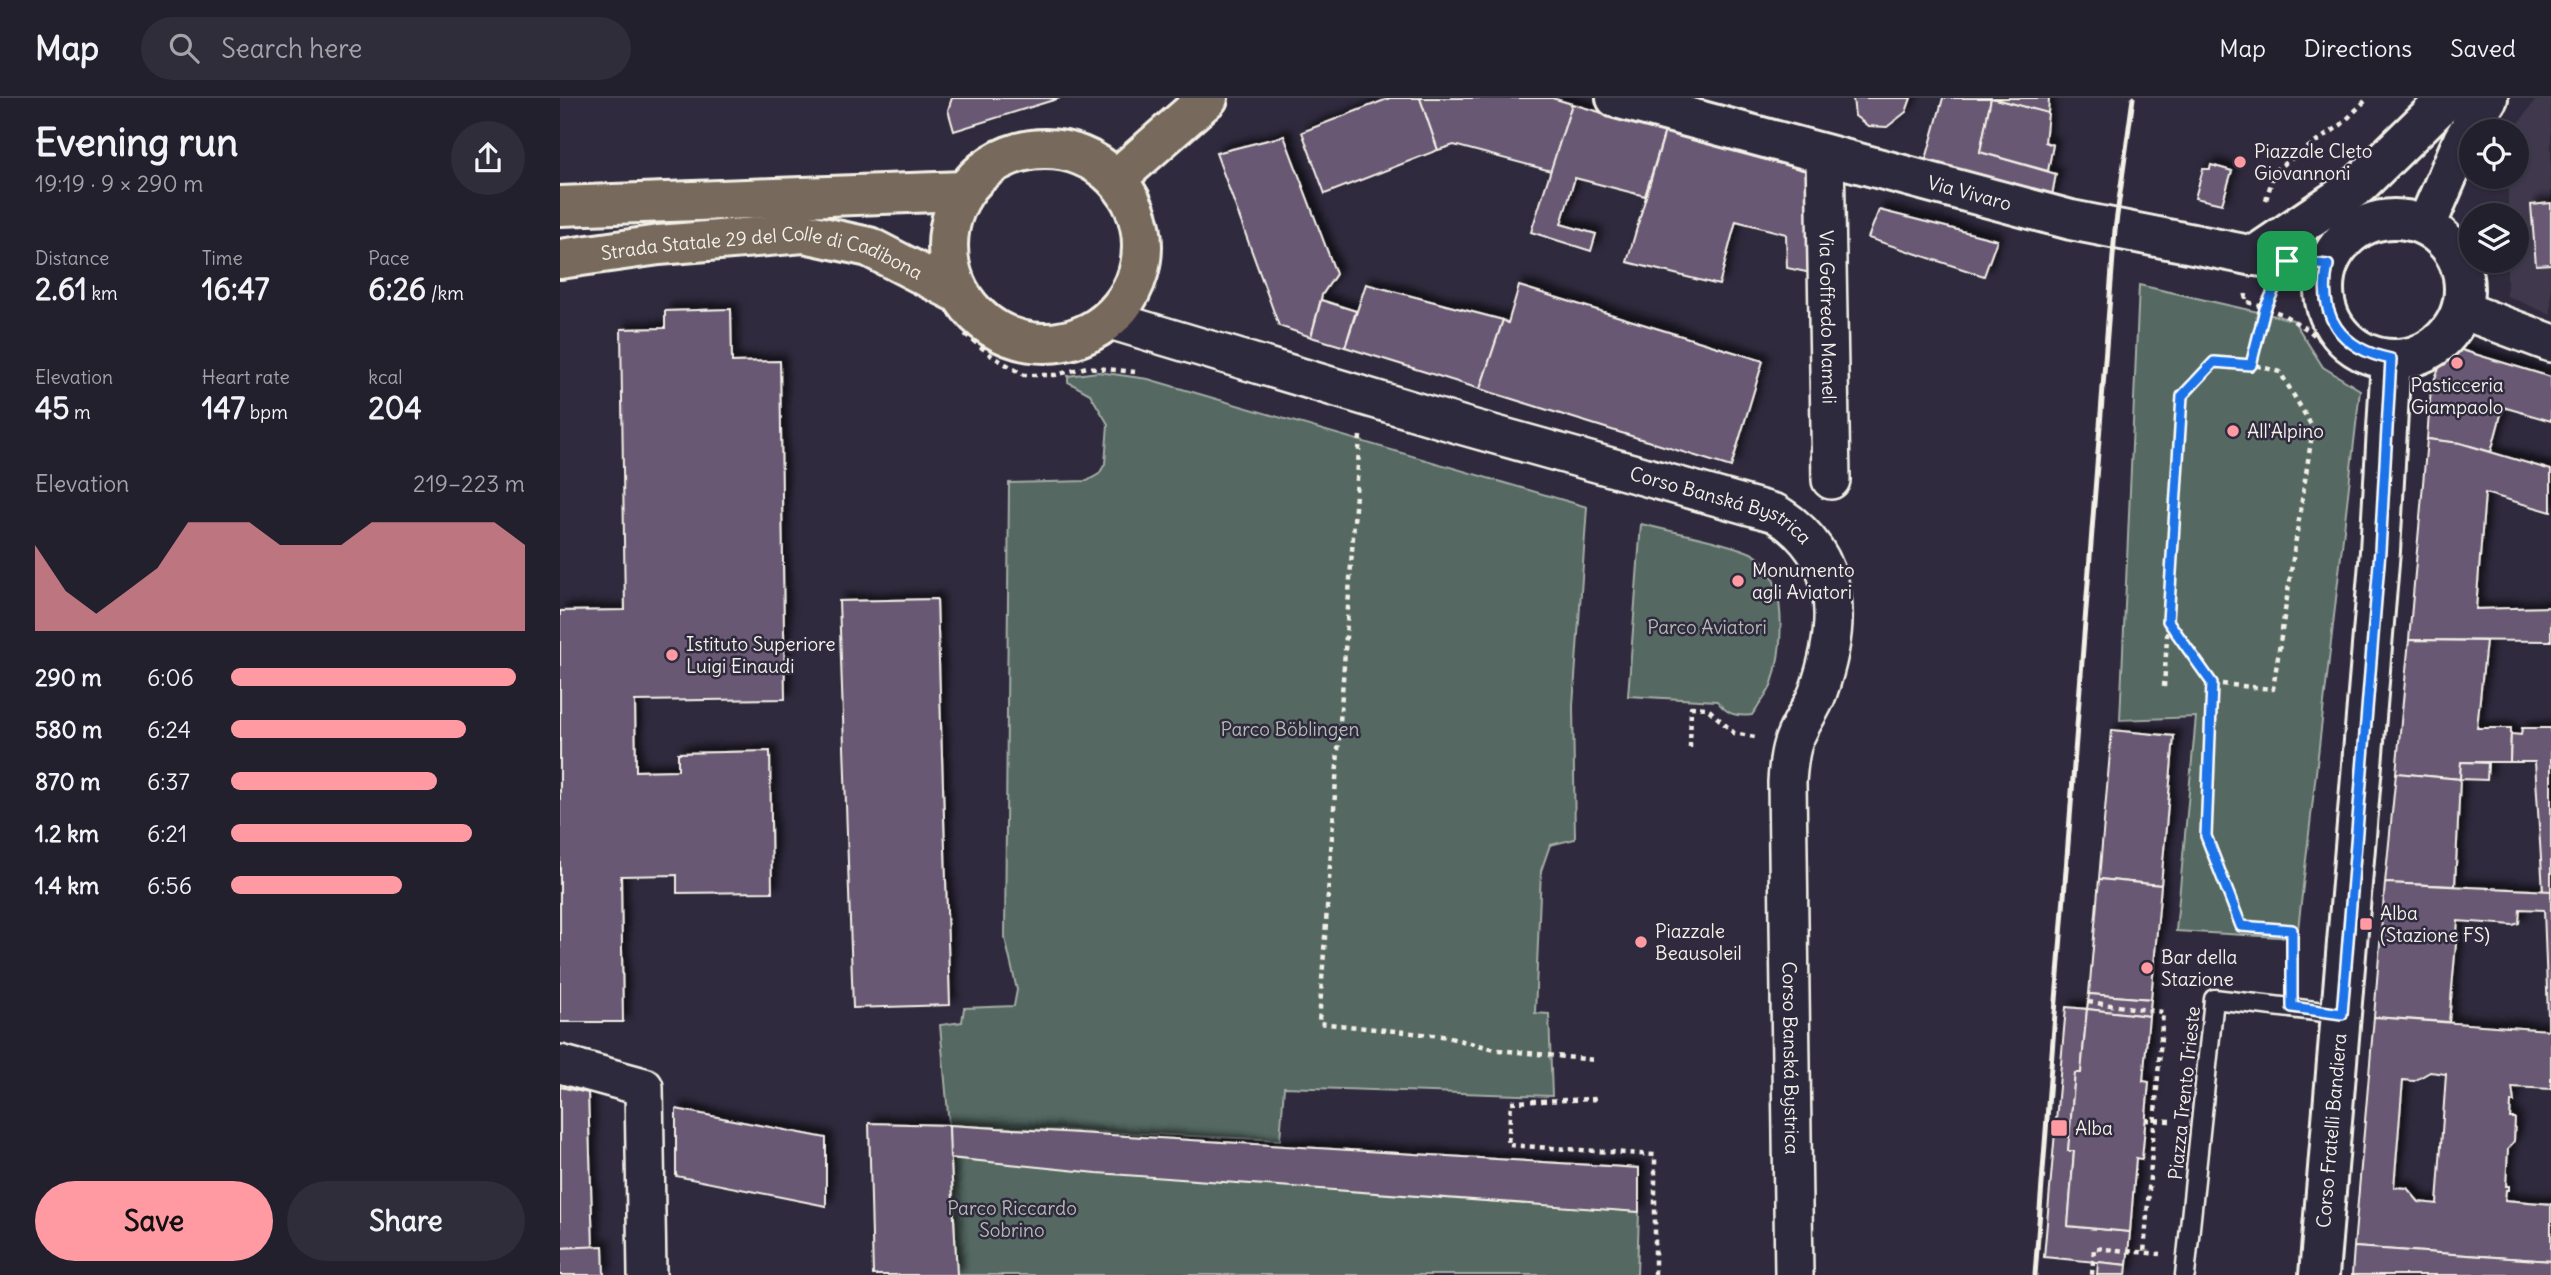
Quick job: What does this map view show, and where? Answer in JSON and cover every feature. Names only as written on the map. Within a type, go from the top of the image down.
[{"type":"main road","points":[[1116,178],[1208,98]]},
{"type":"main road","name":"Via Vivaro","points":[[1616,98],[2071,220],[2270,259],[2328,265]]},
{"type":"main road","points":[[2270,259],[2360,184],[2448,98]]},
{"type":"main road","points":[[2426,226],[2463,140],[2488,98]]},
{"type":"main road","points":[[1037,148],[1066,150],[1093,161],[1116,178],[1134,204],[1142,235],[1141,266],[1130,295],[1110,320],[1086,335],[1058,344],[1029,343],[1001,333],[985,322],[960,293],[949,269],[947,241],[952,215],[964,191],[983,170],[1008,155],[1037,148]]},
{"type":"main road","points":[[560,206],[964,191]]},
{"type":"main road","points":[[2404,219],[2426,226],[2444,239],[2458,258],[2465,292],[2462,310],[2450,332],[2437,345],[2422,354],[2391,359],[2370,355],[2351,344],[2336,327],[2325,300],[2328,265],[2341,243],[2364,225],[2380,220],[2404,219]]},
{"type":"main road","name":"Strada Statale 29 del Colle di Cadibona","points":[[560,259],[659,245],[804,233],[869,247],[960,293]]},
{"type":"main road","name":"Corso Fratelli Bandiera","points":[[2319,1275],[2380,551],[2391,359]]},
{"type":"street","name":"Via Goffredo Mameli","points":[[1825,154],[1831,480]]},
{"type":"street","points":[[2462,310],[2551,343]]},
{"type":"street","name":"Corso Banská Bystrica","points":[[1110,320],[1464,426],[1775,513],[1796,526],[1819,553],[1826,569],[1833,603],[1832,646],[1817,695],[1794,738],[1787,782],[1794,1275]]},
{"type":"street","points":[[560,1064],[643,1087],[647,1275]]},
{"type":"lane","name":"Piazza Trento Trieste","points":[[2185,1275],[2214,999],[2342,1014]]},
{"type":"path","points":[[2267,198],[2275,170],[2341,125],[2368,98]]},
{"type":"path","points":[[2251,365],[2265,309],[2270,259]]},
{"type":"path","points":[[2164,687],[2182,396],[2214,362],[2251,365],[2280,372],[2313,428],[2273,689],[2212,683]]},
{"type":"path","points":[[1360,432],[1319,1023],[1442,1036],[1499,1050],[1595,1060]]},
{"type":"path","points":[[2168,621],[2212,683],[2206,836],[2241,926],[2292,930],[2292,1007]]},
{"type":"path","points":[[1690,748],[1691,707],[1707,708],[1718,722],[1734,733],[1756,737],[1769,723],[1794,738]]},
{"type":"path","points":[[2088,1002],[2163,1012],[2144,1253]]},
{"type":"path","points":[[1596,1099],[1511,1102],[1508,1144],[1655,1155],[1655,1275]]},
{"type":"path","points":[[2092,1275],[2094,1248],[2128,1251]]},
{"type":"shaded area","points":[[2537,98],[2551,98],[2551,315],[2507,296],[2507,273],[2529,273],[2529,203],[2508,203],[2508,189],[2529,189],[2529,119],[2522,119]]},
{"type":"green space","points":[[2139,285],[2293,320],[2323,367],[2360,390],[2297,938],[2176,931],[2196,717],[2120,720]]},
{"type":"green space","name":"Parco Böblingen","points":[[1098,372],[1148,379],[1587,507],[1573,706],[1575,839],[1550,845],[1541,871],[1535,1013],[1549,1014],[1552,1096],[1284,1087],[1280,1140],[949,1125],[940,1025],[962,1022],[964,1008],[1014,1006],[1017,990],[1005,938],[1009,483],[1087,481],[1099,474],[1105,464],[1108,424],[1090,394],[1068,382],[1068,376]]},
{"type":"green space","name":"Parco Aviatori","points":[[1641,524],[1740,549],[1764,563],[1778,595],[1780,636],[1770,688],[1752,715],[1732,714],[1717,701],[1628,696]]},
{"type":"green space","name":"Parco Riccardo Sobrino","points":[[950,1158],[1639,1212],[1637,1275],[956,1275]]},
{"type":"building","points":[[952,98],[1060,98],[954,131],[948,110]]},
{"type":"building","points":[[1390,98],[1420,98],[1438,150],[1325,194],[1302,132]]},
{"type":"building","points":[[1420,98],[1552,98],[1572,104],[1551,171],[1454,145],[1438,150]]},
{"type":"building","points":[[1853,98],[1911,98],[1906,112],[1887,127],[1868,126],[1855,116]]},
{"type":"building","points":[[1943,98],[1991,98],[1980,152],[2056,174],[2051,201],[1925,163]]},
{"type":"building","points":[[1991,98],[2048,113],[2045,142],[2053,145],[2048,171],[1980,152]]},
{"type":"building","points":[[1993,98],[2049,98],[2048,113]]},
{"type":"building","points":[[1572,104],[1665,131],[1645,196],[1575,178],[1561,224],[1596,234],[1591,251],[1531,232]]},
{"type":"building","points":[[1665,131],[1810,172],[1811,273],[1787,268],[1786,234],[1736,221],[1719,285],[1627,262]]},
{"type":"building","points":[[1284,136],[1336,274],[1322,295],[1311,337],[1279,326],[1216,153]]},
{"type":"building","points":[[2211,165],[2232,171],[2222,204],[2195,198],[2203,169],[2210,169]]},
{"type":"building","points":[[2551,203],[2551,264],[2536,265],[2531,205]]},
{"type":"building","points":[[1879,210],[1997,240],[1984,276],[1868,238]]},
{"type":"building","points":[[1366,284],[1503,320],[1480,389],[1345,347]]},
{"type":"building","points":[[1519,286],[1763,361],[1731,467],[1480,389],[1503,320],[1508,323]]},
{"type":"building","points":[[1321,300],[1356,311],[1345,347],[1311,337]]},
{"type":"building","name":"Istituto Superiore Luigi Einaudi","points":[[731,309],[732,362],[780,361],[785,699],[635,701],[636,771],[678,770],[678,753],[770,751],[772,892],[677,893],[677,875],[621,876],[623,1022],[560,1022],[560,611],[625,610],[621,329],[665,328],[665,311]]},
{"type":"building","points":[[2448,346],[2551,377],[2551,421],[2503,407],[2491,452],[2460,443],[2427,439],[2431,388]]},
{"type":"building","points":[[2427,439],[2460,443],[2551,470],[2551,512],[2485,493],[2476,609],[2551,607],[2551,641],[2409,640]]},
{"type":"building","points":[[937,599],[950,1005],[853,1008],[839,601]]},
{"type":"building","points":[[2409,640],[2486,641],[2477,728],[2511,728],[2510,762],[2461,762],[2460,779],[2396,773]]},
{"type":"building","points":[[2522,728],[2551,728],[2551,891],[2543,891],[2535,762],[2510,762],[2511,734],[2521,735]]},
{"type":"building","points":[[2112,730],[2174,736],[2161,885],[2099,879]]},
{"type":"building","points":[[2461,762],[2488,763],[2487,780],[2460,779]]},
{"type":"building","points":[[2396,773],[2460,779],[2455,886],[2385,883]]},
{"type":"building","points":[[2099,879],[2161,885],[2151,999],[2089,994]]},
{"type":"building","points":[[2385,883],[2551,891],[2551,1016],[2548,1016],[2544,910],[2520,909],[2519,923],[2513,925],[2458,921],[2449,1022],[2374,1017]]},
{"type":"building","points":[[2089,994],[2151,999],[2149,1016],[2087,1009]]},
{"type":"building","points":[[2066,1007],[2087,1009],[2081,1073],[2075,1073],[2068,1151],[2074,1151],[2068,1226],[2130,1232],[2127,1265],[2044,1257]]},
{"type":"building","name":"Alba","points":[[2087,1009],[2149,1016],[2143,1081],[2149,1082],[2142,1159],[2136,1158],[2130,1232],[2068,1226],[2074,1151],[2068,1151],[2075,1073],[2081,1073]]},
{"type":"building","points":[[2548,1016],[2551,1016],[2551,1089],[2512,1087],[2514,1102],[2511,1102],[2510,1118],[2515,1118],[2514,1141],[2508,1149],[2506,1186],[2509,1186],[2509,1190],[2506,1190],[2505,1200],[2551,1204],[2551,1261],[2354,1247],[2374,1017],[2548,1030]],"holes":[[[2430,1072],[2446,1074],[2437,1204],[2419,1202],[2407,1188],[2394,1187],[2403,1080],[2414,1081]]]},
{"type":"building","points":[[560,1087],[588,1093],[593,1247],[560,1248]]},
{"type":"building","points":[[676,1109],[826,1138],[826,1206],[676,1176]]},
{"type":"building","points":[[869,1123],[949,1125],[957,1275],[873,1275]]},
{"type":"building","points":[[949,1125],[1639,1168],[1639,1212],[1097,1173],[950,1158]]},
{"type":"building","points":[[603,1246],[604,1275],[560,1275],[560,1248]]},
{"type":"building","points":[[2354,1247],[2551,1261],[2551,1275],[2352,1275]]},
{"type":"building","points":[[2098,1262],[2127,1265],[2126,1275],[2097,1275]]},
{"type":"railway","points":[[2035,1275],[2115,230],[2133,98]]},
{"type":"place","name":"Piazzale Cleto Giovannoni","points":[[2240,162]]},
{"type":"place","name":"Pasticceria Giampaolo","points":[[2457,363]]},
{"type":"place","name":"All'Alpino","points":[[2233,431]]},
{"type":"place","name":"Monumento agli Aviatori","points":[[1738,581]]},
{"type":"place","name":"Istituto Superiore Luigi Einaudi","points":[[672,655]]},
{"type":"place","name":"Alba (Stazione FS)","points":[[2366,924]]},
{"type":"place","name":"Piazzale Beausoleil","points":[[1641,942]]},
{"type":"place","name":"Bar della Stazione","points":[[2147,968]]},
{"type":"place","name":"Alba","points":[[2059,1128]]},
{"type":"route","points":[[2287,261],[2328,265],[2324,283],[2325,300],[2336,327],[2351,344],[2370,355],[2391,359],[2380,551],[2342,1014],[2292,1007],[2292,930],[2241,926],[2206,836],[2212,683],[2168,621],[2182,396],[2214,362],[2251,365],[2265,309],[2287,261]]}]
